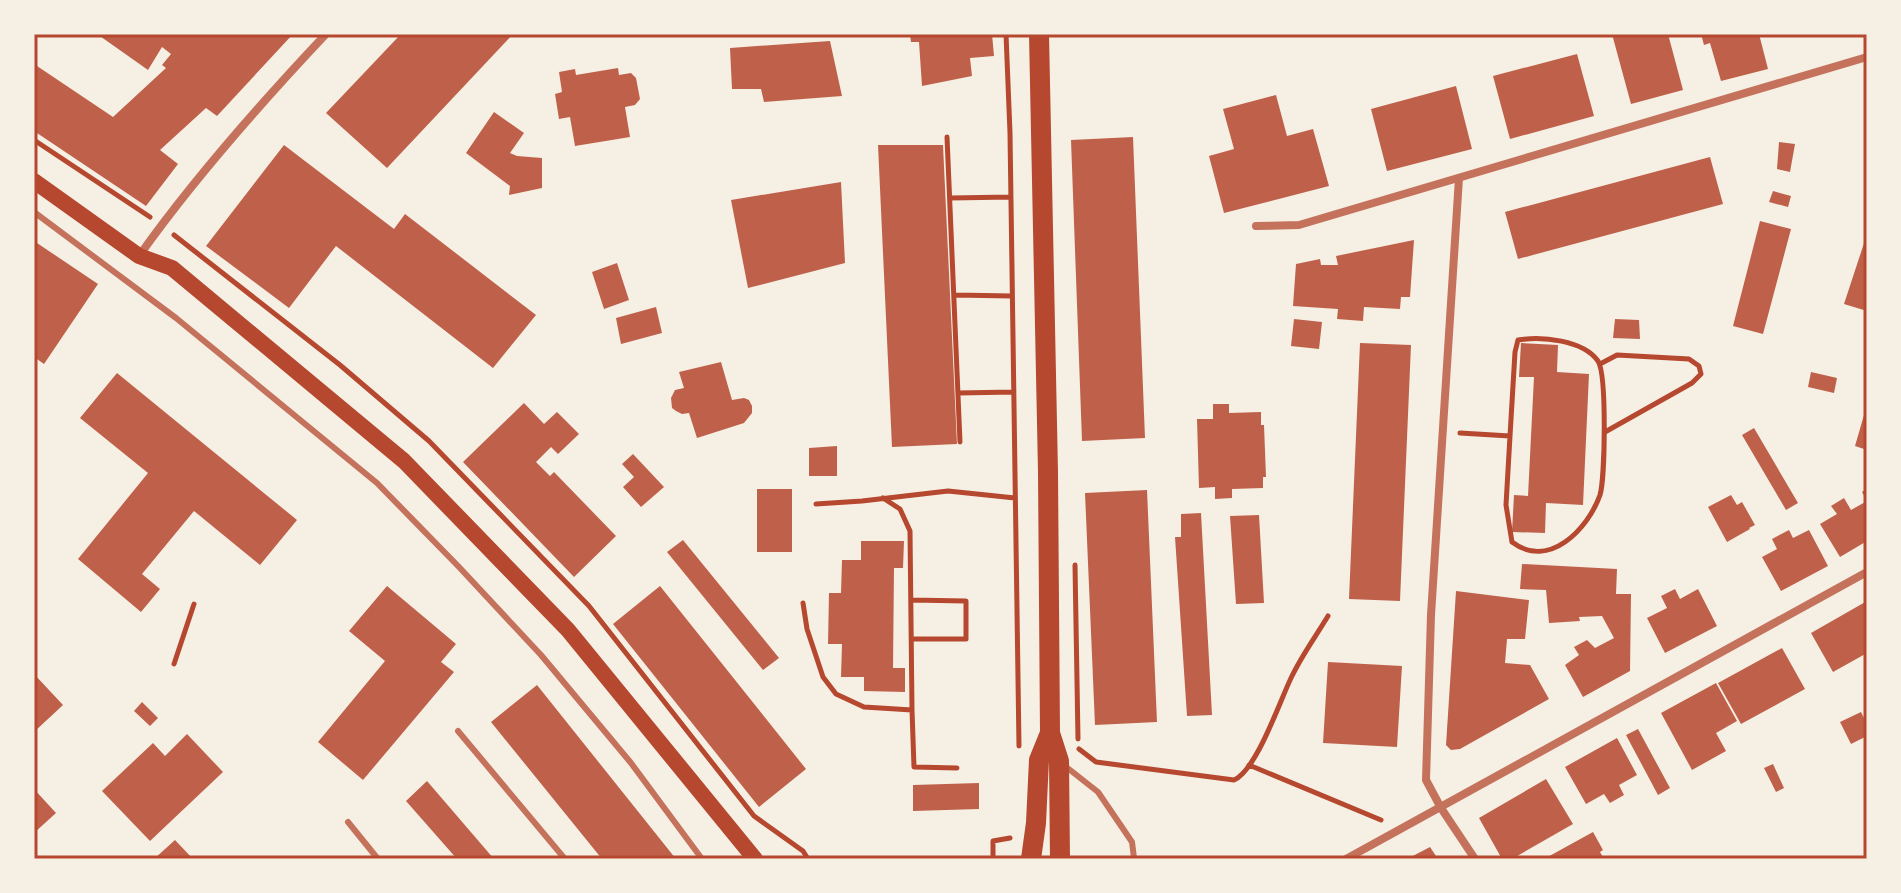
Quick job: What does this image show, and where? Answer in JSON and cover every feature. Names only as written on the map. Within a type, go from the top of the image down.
[{"type":"main road","points":[[1031,859],[1039,760],[1050,733],[1039,34]]},
{"type":"main road","points":[[34,181],[139,256],[172,268],[404,461],[568,630],[755,859]]},
{"type":"main road","points":[[1050,733],[1067,767],[1060,859]]},
{"type":"street","points":[[139,256],[267,97],[326,34]]},
{"type":"street","points":[[1256,226],[1299,225],[1867,57]]},
{"type":"street","points":[[1459,178],[1431,615],[1426,780],[1475,859]]},
{"type":"street","points":[[1346,859],[1867,572]]},
{"type":"lane","points":[[34,212],[176,318],[377,483],[541,655],[631,763],[702,859]]},
{"type":"lane","points":[[458,731],[565,859]]},
{"type":"lane","points":[[1067,767],[1098,792],[1132,842],[1134,858]]},
{"type":"lane","points":[[348,822],[378,859]]},
{"type":"path","points":[[1006,34],[1010,95],[1019,747]]},
{"type":"path","points":[[947,137],[960,442]]},
{"type":"path","points":[[34,140],[161,225]]},
{"type":"path","points":[[950,198],[1011,197]]},
{"type":"path","points":[[954,295],[1012,296]]},
{"type":"path","points":[[1518,340],[1573,343],[1590,352],[1600,364],[1605,391],[1604,432],[1600,493],[1583,527],[1565,543],[1549,550],[1532,551],[1512,542],[1506,505],[1518,340]]},
{"type":"path","points":[[1600,364],[1617,355],[1689,359],[1699,366],[1701,374],[1692,383],[1604,432]]},
{"type":"path","points":[[958,393],[1014,392]]},
{"type":"path","points":[[1443,430],[1510,436]]},
{"type":"path","points":[[816,504],[948,491],[1015,498]]},
{"type":"path","points":[[883,498],[900,509],[910,531],[914,767],[957,768]]},
{"type":"path","points":[[911,600],[966,601],[966,639],[912,639]]},
{"type":"path","points":[[803,603],[807,629],[823,677],[836,694],[864,707],[912,710]]},
{"type":"path","points":[[174,664],[194,604]]},
{"type":"path","points":[[1067,767],[1078,748],[1096,762],[1234,780],[1241,776],[1261,745],[1293,674],[1328,616]]},
{"type":"path","points":[[1249,765],[1377,819],[1406,827]]},
{"type":"path","points":[[1001,859],[993,858],[993,841],[1015,837],[1014,848]]},
{"type":"building","points":[[97,34],[293,34],[217,116],[206,108],[160,150],[178,164],[146,206],[34,131],[34,64],[113,117],[166,68],[162,65],[171,54],[162,47],[148,70]]},
{"type":"building","points":[[401,34],[513,34],[387,168],[326,113]]},
{"type":"building","points":[[910,34],[992,34],[994,56],[970,58],[972,76],[922,86],[919,42],[911,42]]},
{"type":"building","points":[[1612,34],[1668,34],[1683,90],[1631,104]]},
{"type":"building","points":[[1701,34],[1759,34],[1768,69],[1721,81],[1710,43],[1704,45]]},
{"type":"building","points":[[830,41],[842,96],[764,102],[761,89],[732,89],[730,48]]},
{"type":"building","points":[[1577,54],[1594,116],[1510,139],[1493,76]]},
{"type":"building","points":[[618,68],[619,75],[631,73],[636,78],[640,99],[635,105],[625,107],[630,137],[575,146],[570,117],[559,119],[555,94],[562,92],[559,72],[575,69],[576,75]]},
{"type":"building","points":[[1456,86],[1472,149],[1387,171],[1371,109]]},
{"type":"building","points":[[1276,95],[1287,136],[1313,129],[1329,186],[1224,213],[1209,156],[1234,149],[1223,109]]},
{"type":"building","points":[[494,112],[524,133],[510,153],[542,158],[542,188],[509,195],[510,186],[466,153]]},
{"type":"building","points":[[1133,137],[1145,438],[1082,441],[1071,140]]},
{"type":"building","points":[[1779,142],[1795,144],[1790,172],[1777,169]]},
{"type":"building","points":[[284,145],[394,229],[405,214],[536,315],[493,368],[336,246],[289,308],[206,246]]},
{"type":"building","points":[[878,145],[943,145],[957,444],[892,447]]},
{"type":"building","points":[[1710,157],[1723,204],[1518,259],[1505,212]]},
{"type":"building","points":[[841,182],[845,263],[748,288],[731,200]]},
{"type":"building","points":[[1773,191],[1791,196],[1788,207],[1769,202]]},
{"type":"building","points":[[1760,221],[1791,229],[1763,334],[1733,326]]},
{"type":"building","points":[[1867,234],[1867,311],[1844,304]]},
{"type":"building","points":[[1414,240],[1410,297],[1401,297],[1400,309],[1364,307],[1363,321],[1337,319],[1338,309],[1293,306],[1296,264],[1320,259],[1321,265],[1338,265],[1336,256]]},
{"type":"building","points":[[34,241],[98,284],[44,364],[34,357]]},
{"type":"building","points":[[617,263],[629,300],[604,309],[592,272]]},
{"type":"building","points":[[656,307],[662,333],[621,344],[616,318]]},
{"type":"building","points":[[1294,319],[1322,322],[1319,349],[1291,346]]},
{"type":"building","points":[[1615,319],[1639,320],[1640,339],[1613,338]]},
{"type":"building","points":[[1360,343],[1411,345],[1400,601],[1349,599]]},
{"type":"building","points":[[1521,343],[1558,345],[1557,372],[1589,374],[1583,505],[1546,503],[1545,533],[1512,532],[1514,495],[1528,496],[1534,377],[1519,377]]},
{"type":"building","points":[[721,362],[732,400],[749,400],[752,413],[744,423],[697,438],[689,413],[682,414],[672,408],[671,398],[675,390],[684,388],[679,372]]},
{"type":"building","points":[[1811,372],[1837,378],[1834,393],[1808,387]]},
{"type":"building","points":[[117,373],[297,520],[260,565],[194,511],[142,574],[160,589],[141,612],[78,559],[148,473],[80,418]]},
{"type":"building","points":[[524,403],[544,424],[557,412],[579,434],[558,454],[551,447],[536,462],[550,476],[554,472],[616,536],[574,577],[463,462]]},
{"type":"building","points":[[1213,404],[1229,404],[1229,413],[1261,412],[1266,477],[1263,477],[1263,488],[1232,489],[1232,498],[1215,499],[1215,487],[1199,488],[1197,419],[1213,419]]},
{"type":"building","points":[[1867,408],[1867,450],[1855,446]]},
{"type":"building","points":[[1754,428],[1798,503],[1786,510],[1742,435]]},
{"type":"building","points":[[837,446],[837,476],[809,476],[809,448]]},
{"type":"building","points":[[633,454],[664,487],[641,507],[623,487],[634,477],[622,464]]},
{"type":"building","points":[[757,489],[792,489],[792,552],[757,552]]},
{"type":"building","points":[[1147,490],[1157,722],[1095,725],[1085,493]]},
{"type":"building","points":[[1731,495],[1737,505],[1742,502],[1755,525],[1727,542],[1708,507]]},
{"type":"building","points":[[1844,498],[1851,510],[1867,501],[1867,541],[1840,557],[1820,524],[1837,514],[1831,506]]},
{"type":"building","points":[[1201,513],[1212,715],[1187,716],[1175,537],[1181,537],[1181,514]]},
{"type":"building","points":[[1259,515],[1264,603],[1236,604],[1230,516]]},
{"type":"building","points":[[1789,530],[1793,538],[1809,530],[1828,566],[1781,591],[1762,557],[1777,549],[1772,539]]},
{"type":"building","points":[[683,540],[779,658],[763,670],[667,552]]},
{"type":"building","points":[[861,541],[904,541],[903,568],[894,568],[893,668],[905,668],[905,692],[864,691],[864,677],[841,677],[842,644],[828,644],[829,593],[841,593],[842,560],[861,560]]},
{"type":"building","points":[[1522,564],[1617,569],[1616,594],[1631,594],[1630,671],[1583,697],[1565,665],[1579,655],[1574,647],[1587,640],[1595,648],[1614,638],[1602,616],[1549,623],[1546,590],[1520,589]]},
{"type":"building","points":[[387,586],[456,644],[441,662],[454,672],[363,780],[318,742],[385,661],[349,631]]},
{"type":"building","points":[[660,586],[806,769],[759,807],[613,624]]},
{"type":"building","points":[[1675,589],[1680,599],[1698,589],[1717,626],[1665,653],[1647,618],[1667,608],[1661,596]]},
{"type":"building","points":[[1456,591],[1529,600],[1525,639],[1507,639],[1505,663],[1530,665],[1549,699],[1460,749],[1451,750],[1446,745]]},
{"type":"building","points":[[1867,601],[1867,653],[1833,672],[1811,633]]},
{"type":"building","points":[[1782,648],[1805,689],[1741,724],[1718,683]]},
{"type":"building","points":[[1328,662],[1402,666],[1397,747],[1323,743]]},
{"type":"building","points":[[34,674],[63,705],[34,732]]},
{"type":"building","points":[[1716,683],[1737,721],[1716,733],[1726,751],[1692,770],[1661,713]]},
{"type":"building","points":[[537,685],[676,859],[602,859],[491,722]]},
{"type":"building","points":[[142,702],[158,718],[150,726],[134,711]]},
{"type":"building","points":[[1861,712],[1867,724],[1867,736],[1851,744],[1840,722]]},
{"type":"building","points":[[1638,729],[1670,788],[1658,795],[1626,735]]},
{"type":"building","points":[[187,734],[223,772],[150,841],[102,791],[153,743],[165,756]]},
{"type":"building","points":[[1617,738],[1637,775],[1619,785],[1624,795],[1610,803],[1604,794],[1586,804],[1565,767]]},
{"type":"building","points":[[1773,764],[1784,788],[1776,792],[1764,768]]},
{"type":"building","points":[[1546,779],[1573,824],[1512,859],[1502,859],[1479,818]]},
{"type":"building","points":[[427,781],[494,859],[457,859],[406,801]]},
{"type":"building","points":[[979,783],[979,809],[913,811],[913,785]]},
{"type":"building","points":[[34,789],[56,813],[34,833]]},
{"type":"building","points":[[1593,832],[1603,850],[1600,852],[1604,859],[1544,859]]},
{"type":"building","points":[[175,840],[193,859],[154,859]]},
{"type":"building","points":[[1430,847],[1438,859],[1407,859]]}]
